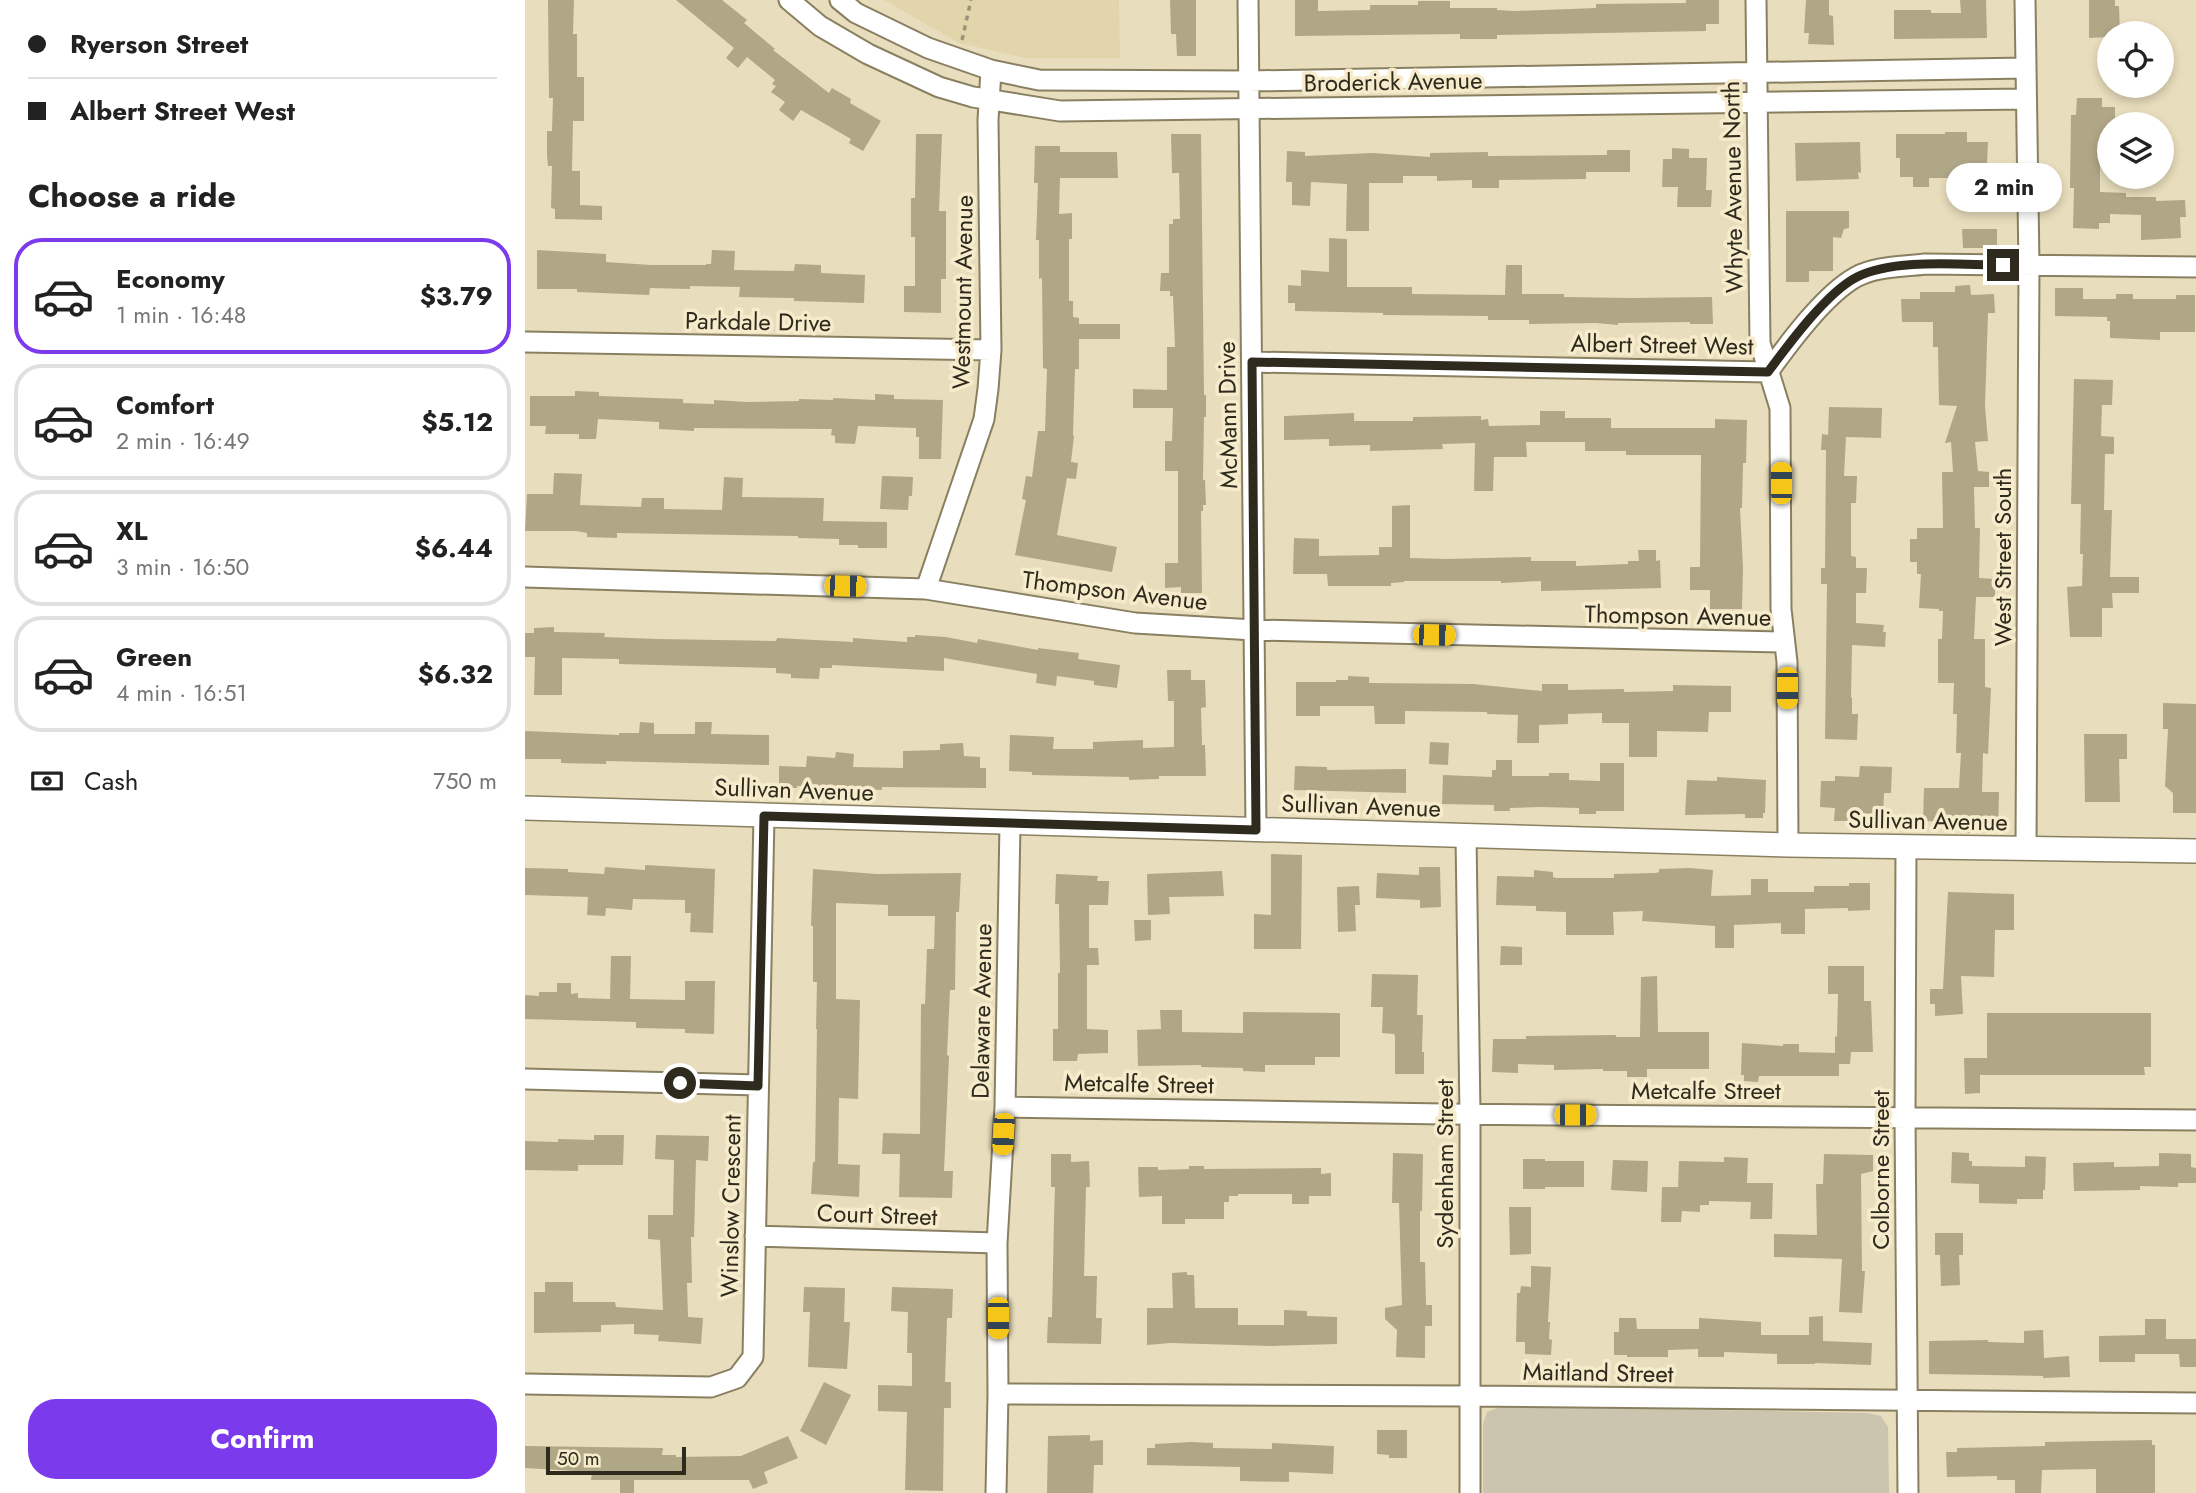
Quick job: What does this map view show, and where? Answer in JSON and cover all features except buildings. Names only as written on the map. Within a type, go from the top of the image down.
[{"type":"street","name":"Broderick Avenue","points":[[789,0],[820,26],[868,54],[939,87],[990,100],[1060,111],[2026,99]]},
{"type":"street","name":"Broderick Avenue","points":[[840,0],[856,13],[893,33],[991,70],[1039,80],[1248,81],[2025,68]]},
{"type":"street","name":"McMann Drive","points":[[1248,0],[1256,830]]},
{"type":"street","name":"Whyte Avenue North","points":[[1756,0],[1759,343],[1780,408],[1781,609],[1787,662],[1788,845]]},
{"type":"street","name":"West Street South","points":[[2025,0],[2029,266],[2026,848]]},
{"type":"street","name":"Westmount Avenue","points":[[926,589],[984,419],[991,350],[988,120],[991,70]]},
{"type":"street","name":"Albert Street West","points":[[1252,362],[1768,372],[1790,342],[1828,300],[1856,277],[1883,269],[1925,264],[2196,267]]},
{"type":"street","name":"Parkdale Drive","points":[[525,342],[991,350]]},
{"type":"street","name":"Thompson Avenue","points":[[525,577],[926,589],[1135,623],[1254,630],[1783,642]]},
{"type":"street","name":"Sullivan Avenue","points":[[525,808],[1788,845],[2196,851]]},
{"type":"street","name":"Winslow Crescent","points":[[525,1384],[711,1387],[737,1378],[753,1357],[764,816]]},
{"type":"street","name":"Delaware Avenue","points":[[996,1493],[997,1243],[1005,1107],[1010,823]]},
{"type":"street","name":"Sydenham Street","points":[[1466,836],[1471,1493]]},
{"type":"street","name":"Colborne Street","points":[[1906,847],[1908,1493]]},
{"type":"street","points":[[525,1079],[758,1086]]},
{"type":"street","name":"Metcalfe Street","points":[[1005,1107],[2196,1120]]},
{"type":"street","name":"Court Street","points":[[755,1236],[997,1243]]},
{"type":"street","name":"Maitland Street","points":[[998,1394],[2196,1403]]},
{"type":"path","points":[[958,59],[971,0]]},
{"type":"shaded area","points":[[884,0],[1119,0],[1120,58],[1026,58],[959,43]]},
{"type":"shaded area","points":[[1502,1406],[1867,1413],[1881,1416],[1888,1427],[1889,1493],[1483,1493],[1483,1424],[1487,1412]]},
{"type":"route","points":[[680,1083],[758,1086],[764,816],[1256,830],[1252,362],[1768,372],[1790,342],[1828,300],[1856,277],[1883,269],[1925,264],[2003,265]]}]
